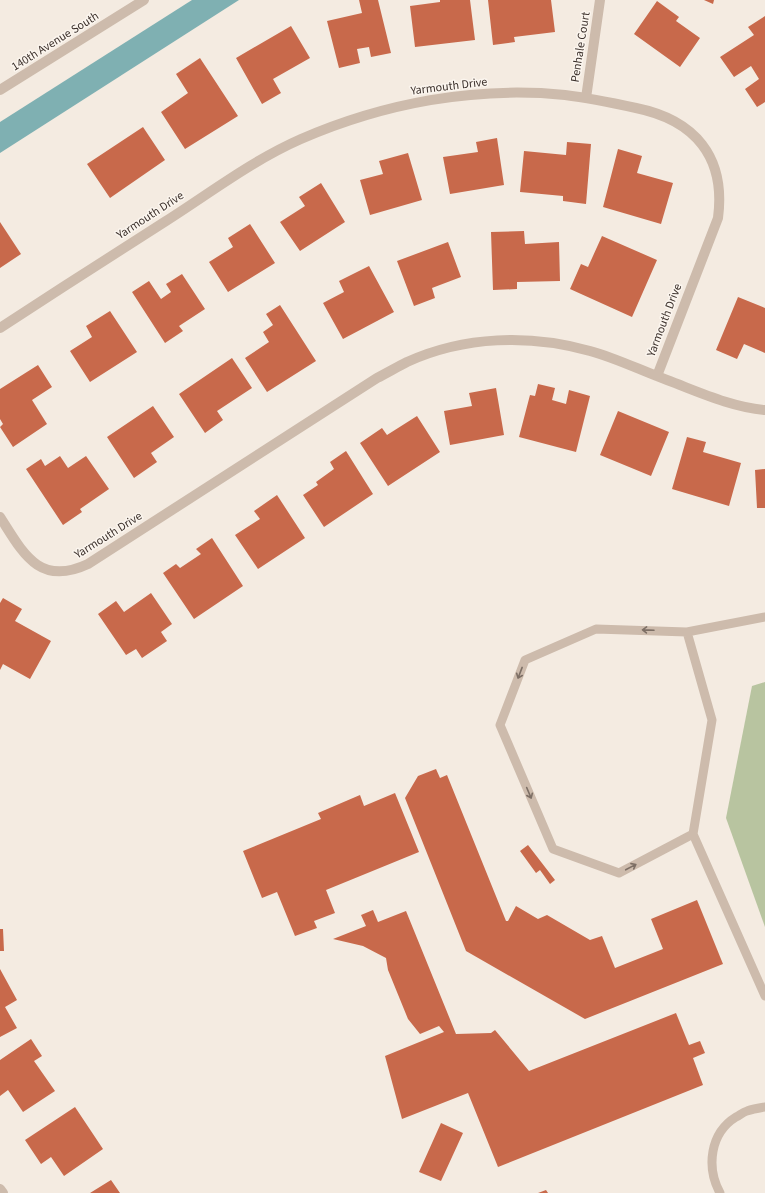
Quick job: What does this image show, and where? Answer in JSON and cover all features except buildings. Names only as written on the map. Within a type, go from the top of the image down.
[{"type":"street","name":"140th Avenue South","points":[[0,90],[144,0]]},
{"type":"street","name":"Penhale Court","points":[[586,98],[600,0]]},
{"type":"street","name":"Yarmouth Drive","points":[[0,328],[253,165],[300,140],[350,120],[402,105],[455,96],[508,92],[562,95],[639,108],[670,118],[694,135],[704,147],[717,173],[720,203],[718,218],[657,376]]},
{"type":"street","name":"Yarmouth Drive","points":[[0,517],[23,553],[33,563],[47,570],[61,572],[76,570],[101,556],[377,378],[408,362],[440,350],[473,342],[524,339],[558,343],[592,351],[726,402],[765,410]]},
{"type":"street","points":[[0,1189],[2,1193]]},
{"type":"lane","points":[[693,834],[619,873],[553,849],[500,726],[525,660],[596,628],[687,632],[765,617]]},
{"type":"lane","points":[[687,632],[712,720],[693,834],[765,996]]},
{"type":"lane","points":[[720,1193],[712,1174],[712,1155],[718,1137],[730,1121],[740,1114],[746,1111],[765,1107]]},
{"type":"green space","points":[[765,682],[765,927],[726,818],[752,686]]},
{"type":"water","points":[[192,0],[239,0],[0,153],[0,122]]}]
